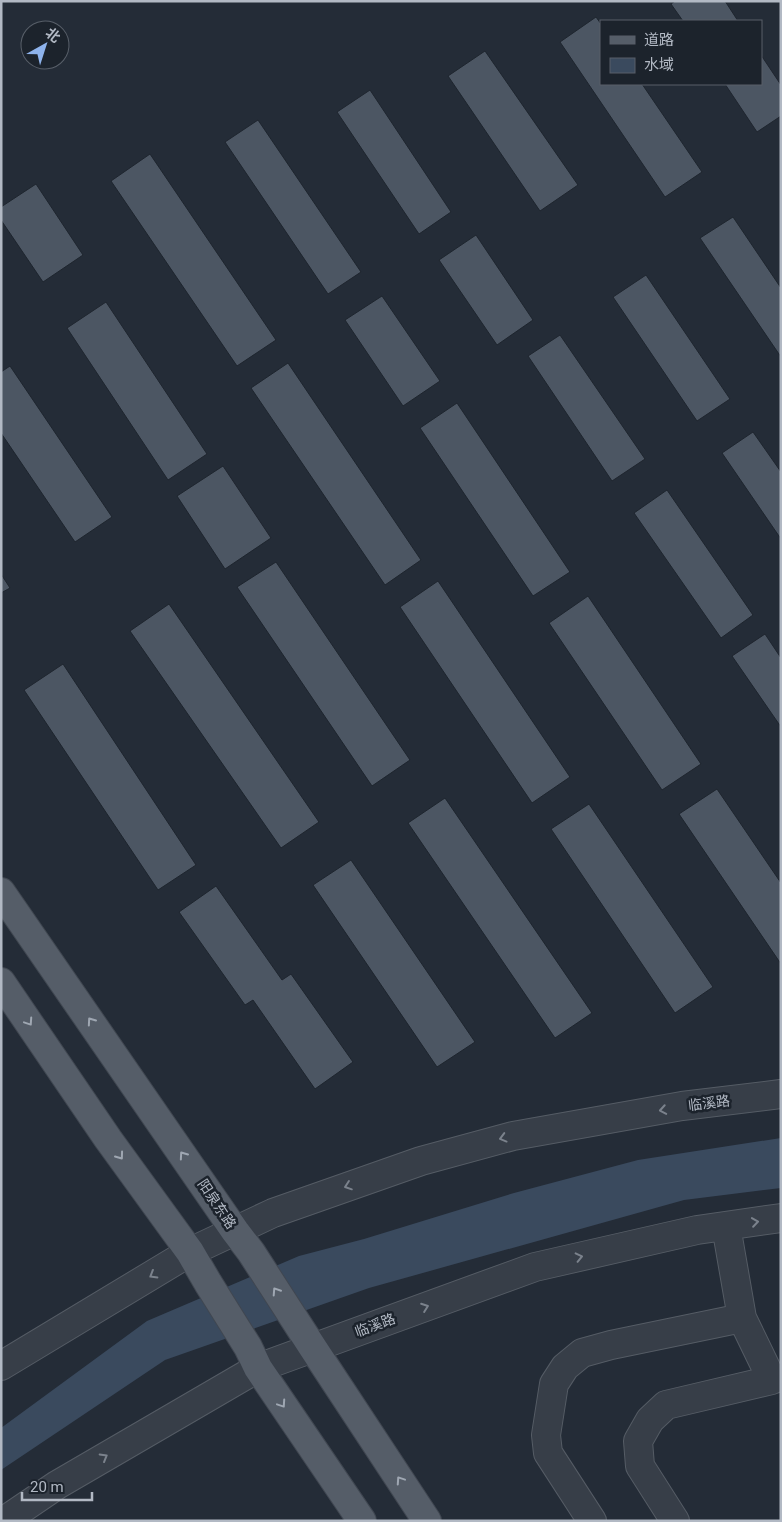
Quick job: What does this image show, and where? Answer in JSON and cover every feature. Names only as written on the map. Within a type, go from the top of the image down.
[{"type":"main road","name":"阳泉东路","points":[[1,892],[251,1252],[427,1521]]},
{"type":"main road","points":[[1,982],[108,1139],[190,1252],[253,1357],[362,1521]]},
{"type":"street","name":"临溪路","points":[[1,1366],[190,1252],[273,1213],[402,1167],[513,1136],[682,1106],[781,1094]]},
{"type":"street","name":"临溪路","points":[[4,1521],[253,1357],[535,1267],[697,1230],[781,1218]]},
{"type":"street","points":[[675,1521],[640,1466],[638,1441],[650,1420],[666,1406],[772,1380],[742,1318],[726,1226]]},
{"type":"street","points":[[592,1521],[548,1453],[546,1434],[554,1384],[565,1367],[582,1353],[610,1345],[742,1318]]},
{"type":"water","points":[[781,1138],[781,1188],[684,1200],[369,1288],[165,1360],[1,1470],[1,1428],[147,1321],[299,1256],[364,1239],[514,1193],[638,1160]]},
{"type":"building","points":[[675,1],[725,1],[737,20],[682,20],[671,4]]},
{"type":"building","points":[[596,17],[600,23],[600,85],[643,85],[702,172],[665,197],[560,42]]},
{"type":"building","points":[[485,51],[578,185],[540,211],[448,76]]},
{"type":"building","points":[[762,56],[781,85],[781,116],[757,132],[726,85],[762,85]]},
{"type":"building","points":[[370,90],[451,212],[419,234],[337,112]]},
{"type":"building","points":[[258,120],[361,272],[328,294],[225,142]]},
{"type":"building","points":[[150,154],[276,340],[237,366],[111,181]]},
{"type":"building","points":[[36,184],[83,255],[43,282],[1,220],[1,207]]},
{"type":"building","points":[[733,217],[781,288],[781,357],[700,238]]},
{"type":"building","points":[[476,235],[533,320],[497,345],[439,260]]},
{"type":"building","points":[[646,275],[730,399],[697,421],[613,297]]},
{"type":"building","points":[[382,296],[440,381],[403,406],[345,320]]},
{"type":"building","points":[[106,302],[207,454],[168,480],[67,328]]},
{"type":"building","points":[[560,335],[645,459],[612,481],[528,356]]},
{"type":"building","points":[[288,363],[421,560],[385,585],[251,388]]},
{"type":"building","points":[[10,366],[112,517],[75,542],[1,433],[1,372]]},
{"type":"building","points":[[457,403],[570,572],[533,596],[420,428]]},
{"type":"building","points":[[753,432],[781,472],[781,539],[722,453]]},
{"type":"building","points":[[223,466],[271,538],[225,569],[177,496]]},
{"type":"building","points":[[667,490],[753,615],[721,638],[634,513]]},
{"type":"building","points":[[276,562],[410,760],[372,786],[237,587]]},
{"type":"building","points":[[1,574],[10,588],[1,593]]},
{"type":"building","points":[[438,581],[570,777],[532,803],[400,607]]},
{"type":"building","points":[[588,596],[701,764],[662,790],[549,623]]},
{"type":"building","points":[[169,604],[319,822],[281,848],[130,631]]},
{"type":"building","points":[[765,634],[781,658],[781,727],[732,656]]},
{"type":"building","points":[[63,664],[196,865],[158,890],[24,690]]},
{"type":"building","points":[[717,789],[781,883],[781,964],[679,814]]},
{"type":"building","points":[[445,798],[592,1013],[555,1038],[408,823]]},
{"type":"building","points":[[589,804],[713,987],[675,1013],[551,829]]},
{"type":"building","points":[[351,860],[475,1042],[437,1067],[313,885]]},
{"type":"building","points":[[216,886],[282,980],[291,974],[353,1062],[315,1089],[253,1000],[245,1005],[179,912]]}]
